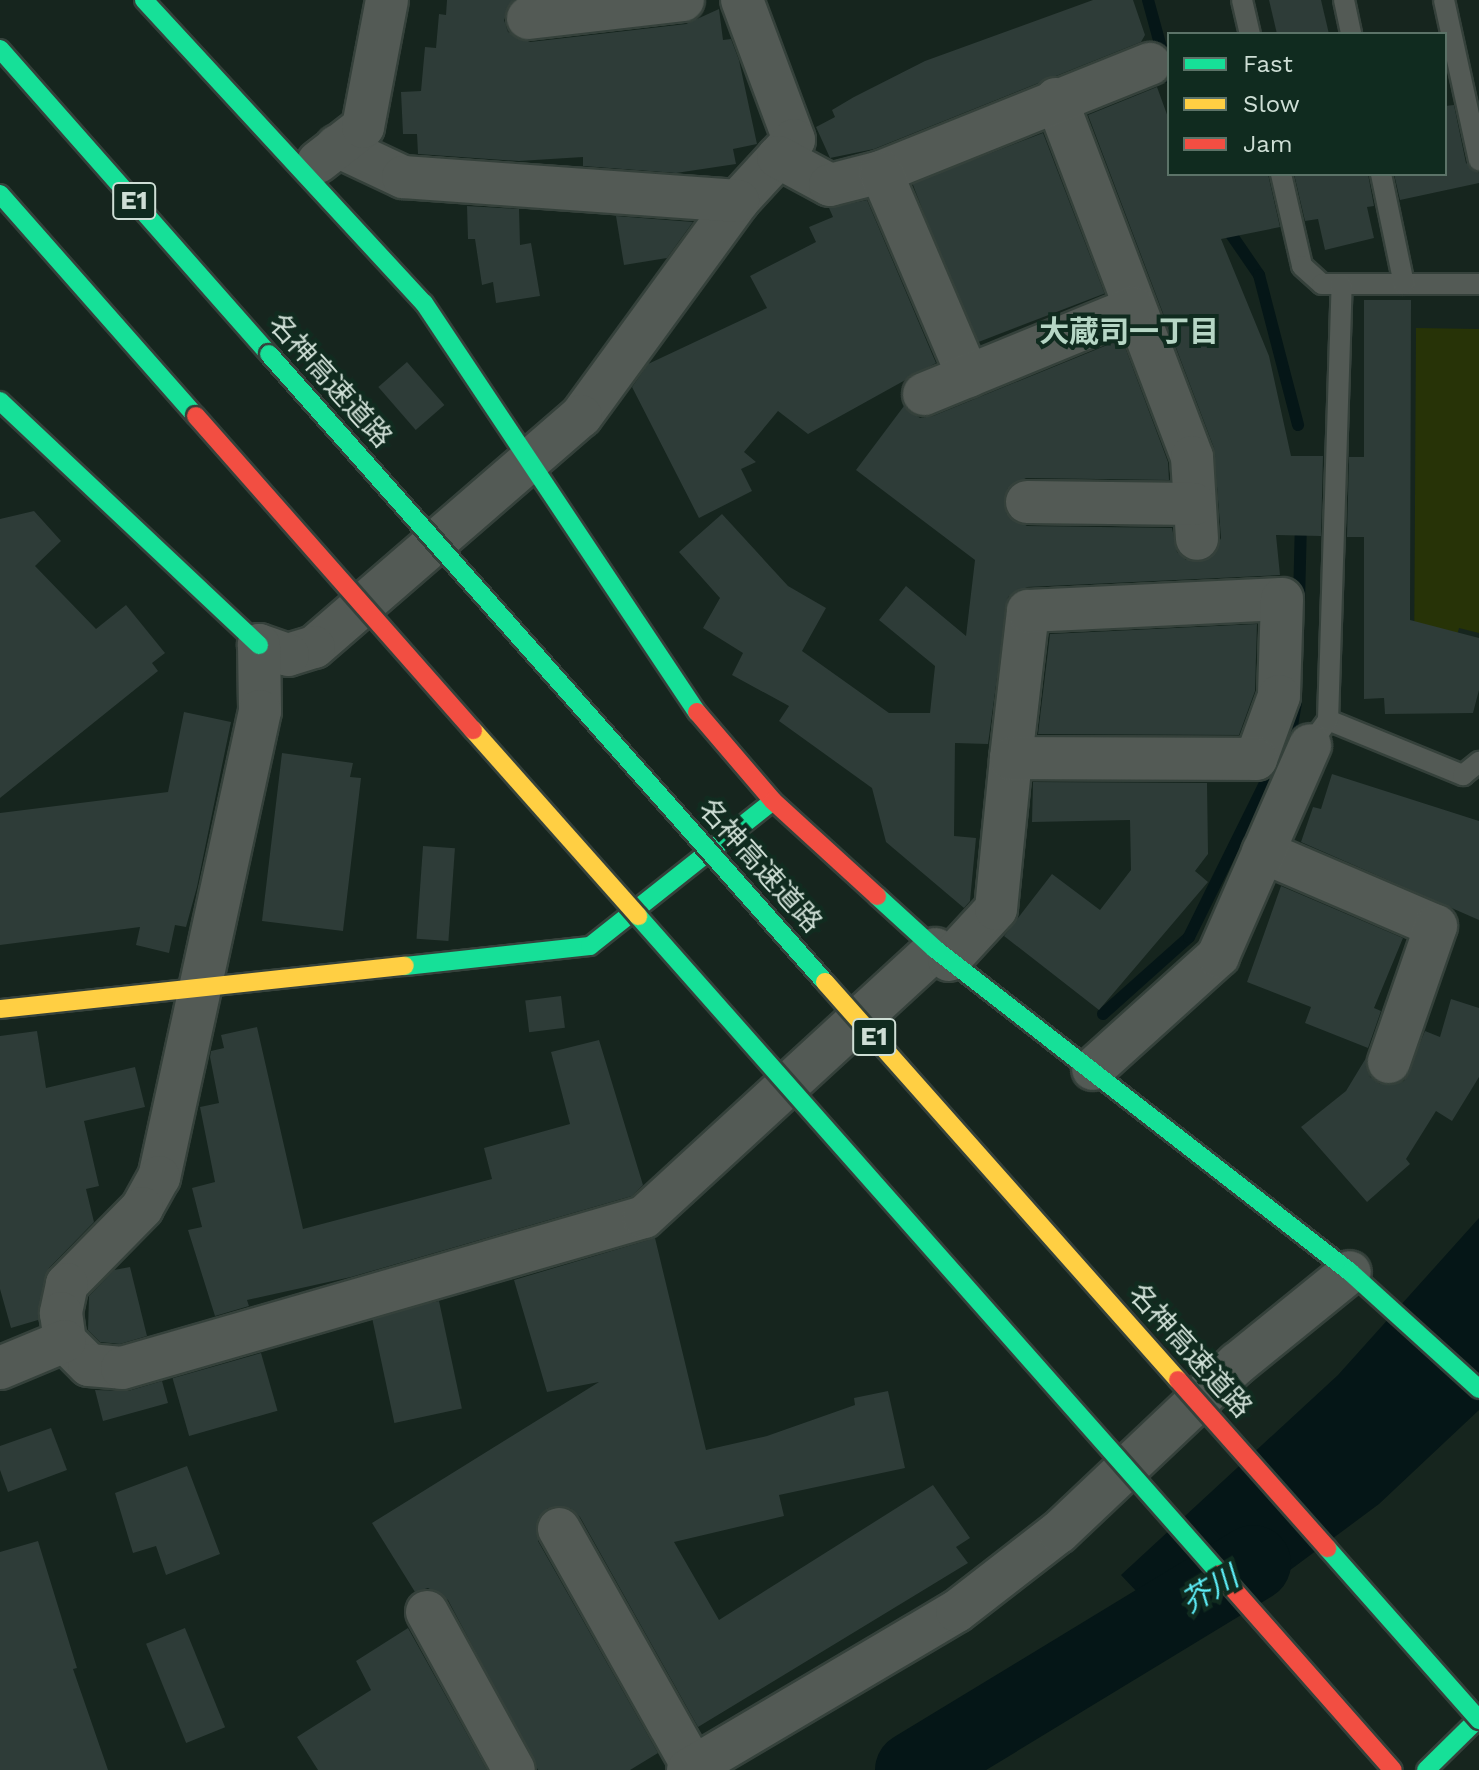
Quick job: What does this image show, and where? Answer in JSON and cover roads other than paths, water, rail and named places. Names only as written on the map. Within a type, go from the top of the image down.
[{"type":"main road","points":[[144,0],[424,303],[708,729],[773,801],[942,954],[1093,1069],[1358,1281],[1479,1389]]},
{"type":"main road","name":"名神高速道路","points":[[0,49],[1479,1719]]},
{"type":"main road","points":[[0,194],[1393,1770]]},
{"type":"main road","points":[[4,410],[259,645]]},
{"type":"main road","points":[[0,1009],[203,984],[590,946],[773,801]]},
{"type":"main road","points":[[1426,1770],[1479,1719]]},
{"type":"street","points":[[304,172],[363,127],[387,0]]},
{"type":"street","points":[[528,18],[683,0]]},
{"type":"street","points":[[742,0],[794,140],[738,201],[581,416],[314,647],[288,655],[259,645],[260,711],[156,1189],[67,1284],[61,1313],[65,1341],[89,1365],[122,1368],[644,1217],[996,909],[1011,758],[1028,611],[1282,599],[1279,696],[1256,759],[1011,758]]},
{"type":"street","points":[[778,157],[830,185],[881,172],[1056,99],[1150,64]]},
{"type":"street","points":[[1027,502],[1196,521],[1192,457],[1056,99]]},
{"type":"street","points":[[337,146],[403,177],[738,201]]},
{"type":"street","points":[[881,172],[968,376]]},
{"type":"street","points":[[924,394],[1134,308]]},
{"type":"street","points":[[1093,1069],[1218,956],[1319,733]]},
{"type":"street","points":[[1263,852],[1436,926],[1389,1062]]},
{"type":"street","points":[[559,1529],[690,1768],[957,1611],[1059,1532],[1238,1363],[1358,1281]]},
{"type":"street","points":[[0,1368],[65,1341]]},
{"type":"street","points":[[427,1612],[514,1770]]},
{"type":"lane","points":[[1242,0],[1250,32]]},
{"type":"lane","points":[[1344,0],[1351,32]]},
{"type":"lane","points":[[1444,0],[1479,160]]},
{"type":"lane","points":[[1281,176],[1302,266],[1322,284],[1479,284]]},
{"type":"lane","points":[[1381,176],[1404,284]]},
{"type":"lane","points":[[1342,285],[1319,733],[1463,775],[1479,762]]},
{"type":"water","points":[[1479,1218],[1479,1410],[1379,1504],[1188,1646],[1121,1575],[1338,1375]]},
{"type":"waterway","points":[[1148,0],[1167,70]]},
{"type":"waterway","points":[[1224,224],[1259,275],[1298,425]]},
{"type":"waterway","points":[[1299,602],[1301,520]]},
{"type":"waterway","points":[[1103,1014],[1189,937],[1291,731],[1296,704]]},
{"type":"waterway","name":"芥川","points":[[913,1770],[1253,1563]]},
{"type":"district","name":"大蔵司一丁目","points":[[1129,332]]}]
